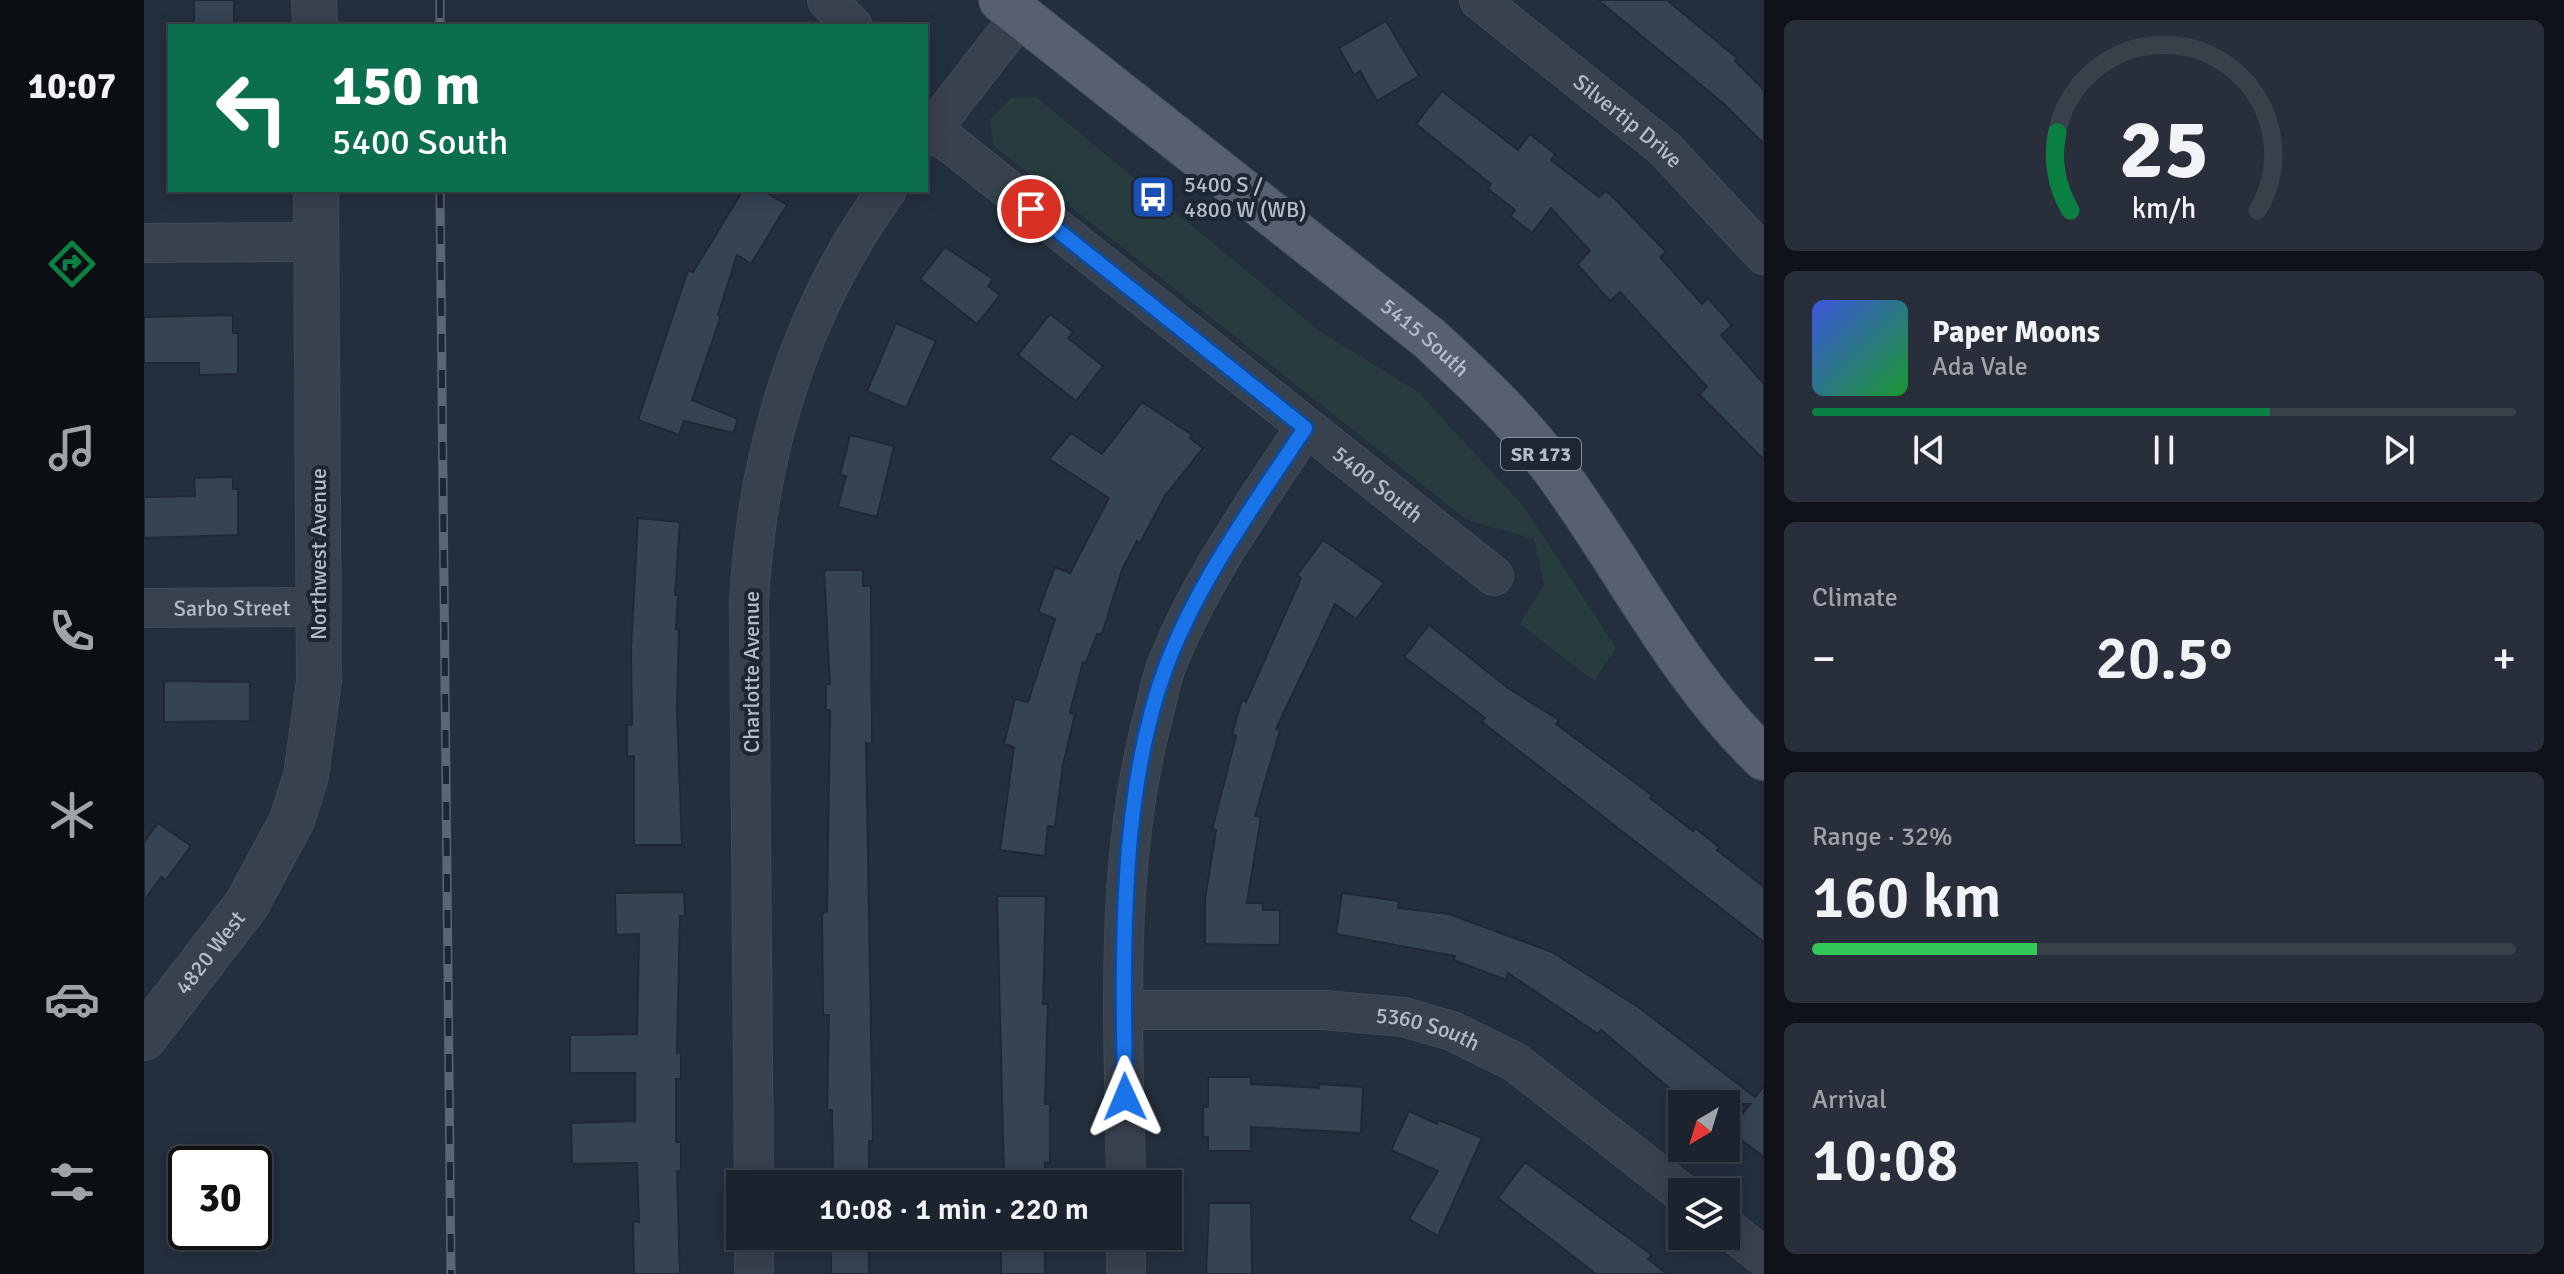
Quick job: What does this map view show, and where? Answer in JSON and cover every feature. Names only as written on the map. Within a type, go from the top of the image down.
[{"type":"main road","name":"5415 South","points":[[1011,8],[1429,338],[1488,392],[1553,468],[1677,653],[1733,729],[1764,758]]},
{"type":"street","points":[[314,0],[315,24]]},
{"type":"street","points":[[827,0],[851,24]]},
{"type":"street","name":"Silvertip Drive","points":[[1479,0],[1664,148],[1764,255]]},
{"type":"street","points":[[928,130],[1011,8]]},
{"type":"street","name":"5400 South","points":[[928,130],[1494,576]]},
{"type":"street","name":"Northwest Avenue","points":[[247,904],[292,820],[306,776],[319,681],[316,192]]},
{"type":"street","name":"Charlotte Avenue","points":[[754,1170],[749,602],[752,540],[775,419],[808,326],[858,233],[886,192]]},
{"type":"street","points":[[144,243],[316,242]]},
{"type":"street","points":[[1126,1170],[1124,1010],[1129,852],[1140,767],[1167,665],[1224,548],[1305,428]]},
{"type":"street","name":"Sarbo Street","points":[[144,608],[319,607]]},
{"type":"street","name":"4820 West","points":[[144,1038],[247,904]]},
{"type":"street","name":"5360 South","points":[[1124,1010],[1324,1010],[1403,1017],[1452,1031],[1515,1062],[1668,1182]]},
{"type":"street","points":[[1740,1238],[1764,1257]]},
{"type":"street","points":[[754,1250],[754,1274]]},
{"type":"street","points":[[1126,1250],[1126,1274]]},
{"type":"green space","points":[[1036,97],[1318,330],[1418,392],[1524,507],[1616,648],[1594,681],[1520,624],[1544,585],[1534,539],[1467,520],[993,145],[990,119],[1011,98]]},
{"type":"building","points":[[194,0],[234,0],[234,24],[194,24]]},
{"type":"building","points":[[1598,0],[1667,0],[1737,58],[1735,61],[1764,90],[1764,144],[1724,104]]},
{"type":"building","points":[[1386,21],[1419,76],[1377,101],[1360,71],[1354,75],[1339,48]]},
{"type":"building","points":[[1442,91],[1518,150],[1530,134],[1555,154],[1551,160],[1599,197],[1606,191],[1666,252],[1660,257],[1702,304],[1708,298],[1732,325],[1721,335],[1764,384],[1764,460],[1699,394],[1707,387],[1620,292],[1610,301],[1577,264],[1590,251],[1551,208],[1532,233],[1510,216],[1515,210],[1488,189],[1491,184],[1416,124]]},
{"type":"building","points":[[742,192],[765,192],[787,205],[751,264],[737,255],[718,315],[721,316],[692,400],[738,419],[733,433],[684,421],[679,435],[638,420],[688,270],[693,272]]},
{"type":"building","points":[[945,247],[993,279],[988,286],[1000,295],[977,324],[920,279]]},
{"type":"building","points":[[1050,314],[1073,332],[1068,338],[1103,366],[1076,401],[1018,355]]},
{"type":"building","points":[[233,315],[233,333],[238,333],[238,374],[199,375],[199,363],[144,363],[144,317]]},
{"type":"building","points":[[896,323],[936,341],[906,408],[867,391]]},
{"type":"building","points":[[1142,402],[1192,435],[1190,438],[1203,448],[1165,496],[1140,543],[1137,541],[1122,570],[1102,634],[1097,634],[1086,663],[1083,662],[1070,713],[1075,714],[1063,765],[1055,827],[1048,826],[1045,856],[1000,850],[1014,747],[1004,744],[1015,699],[1028,702],[1055,619],[1038,612],[1055,567],[1070,573],[1109,498],[1049,459],[1071,433],[1102,454]]},
{"type":"building","points":[[850,435],[894,446],[877,517],[838,507],[846,476],[840,475]]},
{"type":"building","points":[[233,477],[233,489],[238,489],[238,535],[144,538],[144,497],[195,496],[194,478]]},
{"type":"building","points":[[638,518],[680,522],[675,595],[678,595],[676,629],[679,630],[677,710],[682,845],[634,845],[634,756],[627,756],[627,725],[632,725],[631,648]]},
{"type":"building","points":[[1323,540],[1384,583],[1356,619],[1335,604],[1276,729],[1280,730],[1255,816],[1261,817],[1247,903],[1263,903],[1263,910],[1280,910],[1280,945],[1205,944],[1205,899],[1216,830],[1212,830],[1236,736],[1232,734],[1242,700],[1246,702],[1301,578],[1297,575]]},
{"type":"building","points":[[824,570],[863,570],[863,586],[871,586],[872,744],[866,743],[873,1141],[869,1141],[869,1170],[833,1170],[832,1110],[827,1110],[829,1015],[823,1015],[822,913],[827,912],[830,710],[826,710],[826,684],[830,684]]},
{"type":"building","points":[[1429,625],[1508,688],[1559,720],[1556,724],[1652,795],[1650,798],[1693,831],[1695,828],[1719,847],[1717,850],[1764,887],[1764,942],[1482,722],[1485,718],[1404,657]]},
{"type":"building","points":[[164,681],[250,682],[250,721],[164,722]]},
{"type":"building","points":[[158,823],[191,846],[166,880],[161,877],[144,901],[144,842]]},
{"type":"building","points":[[684,892],[685,916],[680,916],[677,1053],[681,1053],[681,1079],[676,1079],[676,1142],[681,1142],[681,1171],[677,1171],[680,1274],[634,1274],[633,1222],[639,1222],[637,1163],[572,1164],[571,1123],[635,1121],[635,1073],[570,1073],[570,1035],[637,1034],[639,934],[616,935],[615,893]]},
{"type":"building","points":[[1342,893],[1399,901],[1398,908],[1449,914],[1552,952],[1641,1009],[1755,1097],[1764,1086],[1764,1157],[1740,1139],[1740,1117],[1750,1104],[1740,1104],[1740,1090],[1672,1090],[1601,1030],[1598,1034],[1508,973],[1506,980],[1454,960],[1455,956],[1336,934]]},
{"type":"building","points":[[997,896],[1046,896],[1043,1004],[1048,1004],[1045,1104],[1050,1104],[1050,1162],[1045,1163],[1045,1170],[1004,1170]]},
{"type":"building","points":[[1208,1077],[1251,1077],[1251,1084],[1363,1087],[1361,1133],[1251,1127],[1251,1151],[1208,1151],[1208,1137],[1203,1137],[1203,1107],[1208,1107]]},
{"type":"building","points":[[1409,1111],[1437,1124],[1439,1120],[1482,1138],[1438,1236],[1409,1219],[1438,1171],[1391,1150]]},
{"type":"building","points":[[1525,1162],[1652,1255],[1648,1259],[1667,1274],[1596,1274],[1498,1198]]},
{"type":"building","points":[[1209,1203],[1251,1203],[1252,1274],[1206,1274]]},
{"type":"building","points":[[831,1250],[869,1250],[869,1274],[831,1274]]},
{"type":"building","points":[[1001,1250],[1045,1250],[1045,1274],[1001,1274]]},
{"type":"railway","points":[[440,0],[440,24]]},
{"type":"railway","points":[[440,192],[451,1274]]},
{"type":"place","name":"5400 S / 4800 W (WB)","points":[[1153,197]]},
{"type":"route","points":[[1031,209],[1305,428],[1224,548],[1167,665],[1140,767],[1129,852],[1124,928],[1125,1097]]}]
